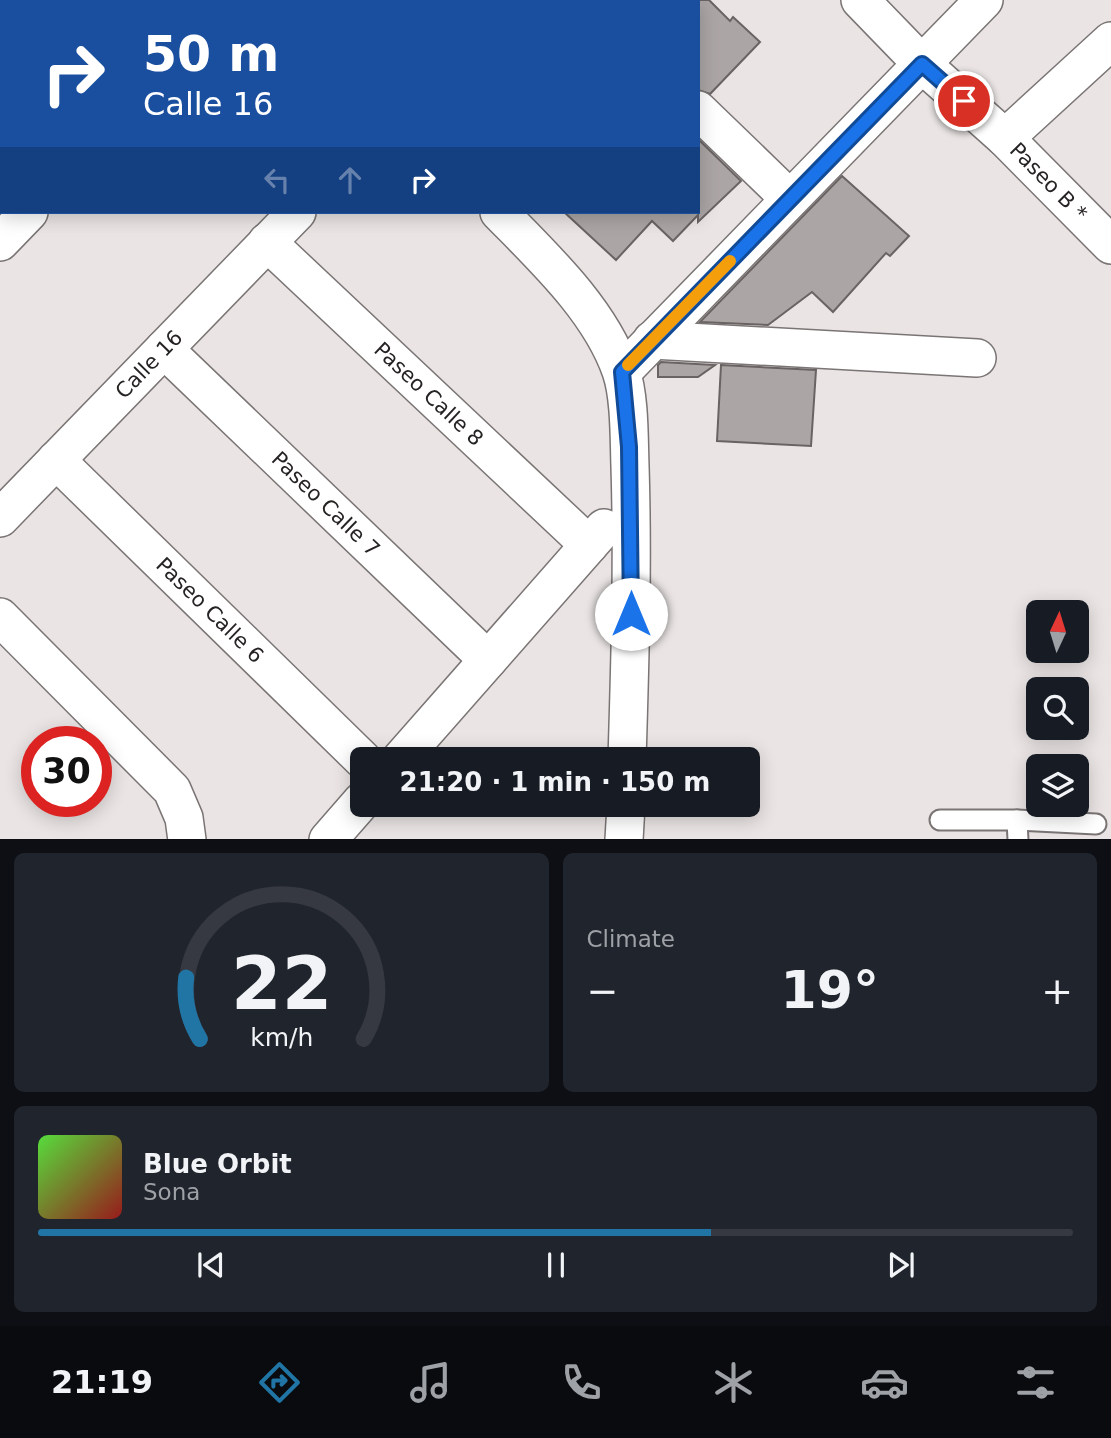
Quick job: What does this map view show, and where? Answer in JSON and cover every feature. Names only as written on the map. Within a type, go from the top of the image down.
[{"type":"street","name":"Paseo B *","points":[[860,0],[922,64],[1005,138],[1111,245]]},
{"type":"street","points":[[622,372],[984,0]]},
{"type":"street","points":[[1005,138],[1111,41]]},
{"type":"street","points":[[700,112],[790,199]]},
{"type":"street","points":[[0,242],[27,214]]},
{"type":"street","name":"Calle 16","points":[[0,519],[295,214]]},
{"type":"street","points":[[501,214],[551,265],[599,326],[622,372],[628,421],[631,499],[627,747]]},
{"type":"street","name":"Paseo Calle 8","points":[[267,242],[589,545]]},
{"type":"street","points":[[652,340],[977,358]]},
{"type":"street","name":"Paseo Calle 7","points":[[164,349],[488,660]]},
{"type":"street","name":"Paseo Calle 6","points":[[56,460],[350,747]]},
{"type":"street","points":[[411,747],[631,499]]},
{"type":"street","points":[[0,617],[172,790],[184,818],[187,839]]},
{"type":"street","points":[[328,839],[350,814]]},
{"type":"street","points":[[624,839],[625,817]]},
{"type":"lane","points":[[940,820],[1017,830],[1096,824]]},
{"type":"building","points":[[700,0],[709,0],[730,21],[733,17],[760,42],[710,94],[700,91]]},
{"type":"building","points":[[700,141],[741,181],[698,222],[698,215],[673,241],[652,221],[616,260],[566,214],[700,214]]},
{"type":"building","points":[[842,176],[909,236],[890,256],[886,253],[833,312],[812,292],[768,325],[700,322]]},
{"type":"building","points":[[661,362],[715,365],[698,377],[658,377],[658,365]]},
{"type":"building","points":[[721,365],[816,370],[811,446],[717,441]]},
{"type":"slow traffic","points":[[628,365],[730,261]]},
{"type":"route","points":[[631,614],[631,499],[628,421],[622,372],[922,64],[964,101]]}]
